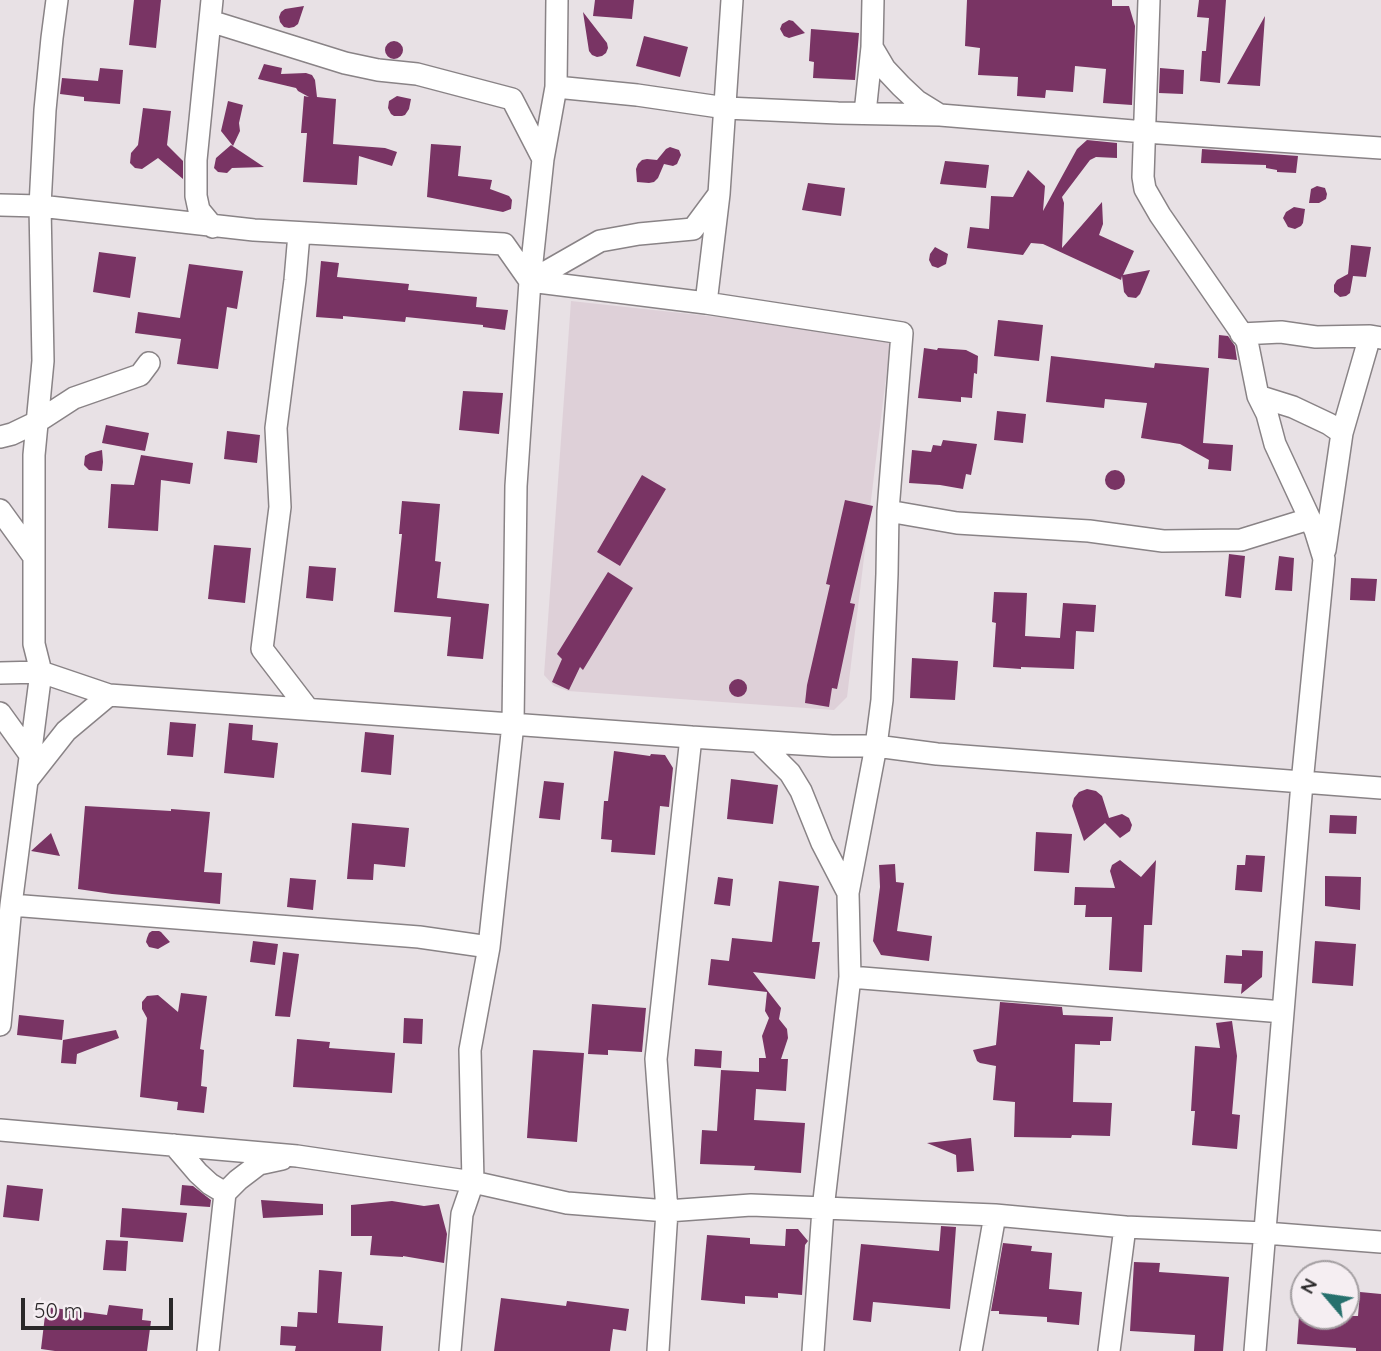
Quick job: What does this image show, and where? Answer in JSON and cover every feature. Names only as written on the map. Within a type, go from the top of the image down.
[{"type":"street","points":[[0,1025],[11,905],[41,672],[34,644],[34,455],[43,361],[40,206],[57,0]]},
{"type":"street","points":[[450,1351],[462,1214],[473,1182],[470,1050],[489,947],[513,724],[516,486],[530,281],[543,159],[556,86],[557,0]]},
{"type":"street","points":[[706,303],[719,194],[732,0]]},
{"type":"street","points":[[865,113],[872,47],[873,0]]},
{"type":"street","points":[[1149,0],[1143,177],[1145,189],[1247,341],[1258,396],[1267,414],[1275,444],[1315,530],[1324,559]]},
{"type":"street","points":[[214,226],[199,210],[196,197],[196,160],[211,10],[345,63],[417,74],[512,99],[543,159]]},
{"type":"street","points":[[872,47],[885,69],[901,86],[917,101],[940,115]]},
{"type":"street","points":[[556,86],[726,108],[940,115],[1381,148]]},
{"type":"street","points":[[530,281],[600,241],[692,229],[719,194]]},
{"type":"street","points":[[0,205],[40,206],[299,234],[504,244],[530,281],[706,303],[902,333],[888,511],[882,700],[848,893],[850,977],[823,1209],[813,1351]]},
{"type":"street","points":[[299,234],[276,428],[281,507],[262,649],[308,709]]},
{"type":"street","points":[[1241,334],[1281,332],[1316,337],[1376,337],[1342,433],[1324,559],[1302,783],[1255,1351]]},
{"type":"street","points":[[0,437],[37,422],[74,398],[140,375],[149,363]]},
{"type":"street","points":[[1258,396],[1293,407],[1342,433]]},
{"type":"street","points":[[0,510],[34,557]]},
{"type":"street","points":[[888,511],[957,523],[1089,531],[1163,541],[1241,540],[1309,519]]},
{"type":"street","points":[[0,673],[41,672],[109,695],[691,737],[832,746],[876,746],[937,754],[1381,788]]},
{"type":"street","points":[[27,780],[66,731],[109,695]]},
{"type":"street","points":[[0,713],[31,756]]},
{"type":"street","points":[[658,1351],[667,1211],[656,1059],[691,737]]},
{"type":"street","points":[[759,741],[790,774],[801,791],[822,844],[848,893]]},
{"type":"street","points":[[11,905],[405,936],[489,947]]},
{"type":"street","points":[[850,977],[1283,1012]]},
{"type":"street","points":[[0,1130],[297,1156],[473,1182],[567,1203],[667,1211],[751,1205],[995,1215],[1125,1227],[1265,1233],[1381,1242]]},
{"type":"street","points":[[174,1145],[204,1179],[225,1193]]},
{"type":"street","points":[[208,1351],[225,1193],[259,1164],[297,1156]]},
{"type":"street","points":[[971,1351],[995,1215]]},
{"type":"street","points":[[1109,1351],[1125,1227]]},
{"type":"shaded area","points":[[571,301],[891,336],[847,697],[834,710],[568,691],[554,686],[544,675]]},
{"type":"building","points":[[134,0],[161,0],[156,48],[129,45]]},
{"type":"building","points":[[595,0],[634,0],[632,19],[593,16]]},
{"type":"building","points":[[967,0],[1112,0],[1112,6],[1129,6],[1135,26],[1132,105],[1103,103],[1106,69],[1075,66],[1073,92],[1046,90],[1045,98],[1017,96],[1018,77],[978,75],[980,48],[965,46]]},
{"type":"building","points":[[1199,0],[1226,0],[1220,83],[1200,81],[1202,51],[1206,51],[1209,18],[1197,17]]},
{"type":"building","points":[[304,6],[298,24],[284,27],[279,17],[281,12]]},
{"type":"building","points":[[583,12],[607,43],[608,48],[602,56],[597,57],[589,51]]},
{"type":"building","points":[[1265,16],[1260,86],[1227,84]]},
{"type":"building","points":[[789,20],[805,33],[789,38],[784,36],[780,29],[782,24]]},
{"type":"building","points":[[811,29],[859,33],[855,80],[813,78],[814,62],[809,61]]},
{"type":"building","points":[[644,36],[688,47],[680,77],[636,66]]},
{"type":"building","points":[[394,41],[400,44],[403,50],[400,56],[394,59],[388,56],[385,50],[388,44]]},
{"type":"building","points":[[264,64],[282,68],[281,74],[312,75],[317,97],[336,99],[333,144],[385,148],[397,152],[392,166],[359,156],[357,185],[303,182],[307,133],[301,133],[304,96],[309,97],[296,88],[258,79]]},
{"type":"building","points":[[100,68],[123,70],[120,104],[84,101],[84,97],[60,94],[62,78],[98,81]]},
{"type":"building","points":[[1160,68],[1184,70],[1183,94],[1159,93]]},
{"type":"building","points":[[397,96],[411,99],[409,109],[402,116],[394,116],[388,108],[389,101]]},
{"type":"building","points":[[228,101],[243,105],[240,131],[233,146],[221,131]]},
{"type":"building","points":[[143,108],[171,111],[167,145],[183,161],[183,179],[158,158],[142,169],[135,168],[130,163],[131,153],[138,145]]},
{"type":"building","points":[[1087,140],[1117,143],[1117,158],[1096,157],[1090,160],[1062,197],[1062,248],[1102,202],[1103,224],[1099,235],[1134,251],[1123,275],[1150,270],[1136,298],[1128,297],[1124,292],[1122,276],[1121,280],[1043,244],[1031,243],[1023,255],[967,248],[970,227],[989,229],[991,196],[1013,197],[1028,170],[1045,186],[1043,211],[1077,149]]},
{"type":"building","points":[[431,144],[461,146],[458,176],[492,180],[490,189],[509,196],[512,200],[511,209],[503,212],[427,197]]},
{"type":"building","points":[[231,145],[264,167],[232,168],[227,173],[218,172],[214,168],[216,158]]},
{"type":"building","points":[[670,147],[679,150],[681,155],[677,164],[664,164],[654,182],[637,182],[638,164],[642,160],[657,160]]},
{"type":"building","points":[[1202,149],[1298,156],[1296,173],[1277,172],[1266,168],[1266,165],[1201,163]]},
{"type":"building","points":[[945,161],[989,165],[986,188],[940,184]]},
{"type":"building","points":[[808,183],[845,188],[841,216],[802,210]]},
{"type":"building","points":[[1317,186],[1325,188],[1326,199],[1319,203],[1309,203],[1311,189]]},
{"type":"building","points":[[1294,207],[1305,209],[1303,223],[1295,229],[1288,227],[1283,218],[1286,212]]},
{"type":"building","points":[[1351,245],[1371,247],[1366,277],[1353,276],[1350,293],[1340,297],[1334,292],[1334,285],[1348,274]]},
{"type":"building","points":[[935,247],[948,254],[946,264],[938,268],[932,266],[929,260]]},
{"type":"building","points":[[99,252],[136,257],[130,298],[93,292]]},
{"type":"building","points":[[321,261],[339,263],[337,277],[409,284],[408,290],[477,297],[476,307],[508,310],[505,330],[406,317],[405,322],[343,316],[343,319],[316,317]]},
{"type":"building","points":[[189,264],[243,271],[237,309],[227,307],[218,369],[177,364],[181,339],[135,333],[138,312],[180,318]]},
{"type":"building","points":[[998,320],[1043,325],[1039,361],[994,356]]},
{"type":"building","points":[[1219,335],[1228,336],[1235,346],[1237,360],[1218,358]]},
{"type":"building","points":[[924,348],[966,350],[978,356],[972,398],[961,397],[961,402],[918,398]]},
{"type":"building","points":[[1051,356],[1154,368],[1155,363],[1209,368],[1203,443],[1233,445],[1231,471],[1208,469],[1209,460],[1180,444],[1141,438],[1147,403],[1105,399],[1104,408],[1046,402]]},
{"type":"building","points":[[463,391],[503,393],[499,434],[459,430]]},
{"type":"building","points":[[997,411],[1026,414],[1023,443],[994,440]]},
{"type":"building","points":[[106,425],[149,433],[145,451],[102,443]]},
{"type":"building","points":[[227,431],[260,435],[257,463],[224,459]]},
{"type":"building","points":[[943,440],[977,444],[971,475],[966,474],[963,489],[909,483],[912,450],[931,452],[933,445],[941,446]]},
{"type":"building","points":[[102,450],[102,471],[89,470],[84,465],[85,456]]},
{"type":"building","points":[[141,455],[193,463],[190,484],[161,480],[158,531],[108,528],[111,484],[134,485]]},
{"type":"building","points":[[1115,470],[1122,473],[1125,480],[1122,487],[1115,490],[1108,487],[1105,480],[1108,473]]},
{"type":"building","points":[[642,475],[666,489],[620,566],[597,552]]},
{"type":"building","points":[[845,500],[873,506],[850,603],[855,604],[837,689],[832,688],[829,707],[805,703],[830,585],[826,584]]},
{"type":"building","points":[[402,501],[440,504],[435,561],[441,562],[437,598],[489,604],[483,659],[447,656],[451,617],[394,612],[402,534],[399,534]]},
{"type":"building","points":[[214,545],[251,548],[245,603],[208,599]]},
{"type":"building","points":[[1229,554],[1245,556],[1241,598],[1225,596]]},
{"type":"building","points":[[1279,556],[1294,558],[1292,591],[1275,590]]},
{"type":"building","points":[[309,566],[336,568],[333,601],[306,598]]},
{"type":"building","points":[[608,572],[633,588],[583,670],[580,667],[569,690],[552,682],[562,659],[557,654]]},
{"type":"building","points":[[1351,578],[1377,579],[1375,601],[1350,600]]},
{"type":"building","points":[[994,592],[1027,593],[1025,636],[1060,638],[1063,603],[1096,605],[1094,632],[1076,631],[1074,669],[993,667],[996,623],[992,622]]},
{"type":"building","points":[[912,658],[958,661],[955,700],[910,698]]},
{"type":"building","points":[[738,679],[744,682],[747,688],[744,694],[738,697],[732,694],[729,688],[732,682]]},
{"type":"building","points":[[170,722],[196,724],[193,757],[167,755]]},
{"type":"building","points":[[229,723],[253,725],[252,740],[278,743],[274,778],[224,773]]},
{"type":"building","points":[[365,732],[394,735],[391,775],[361,772]]},
{"type":"building","points":[[614,751],[650,756],[665,755],[673,768],[669,807],[660,806],[655,855],[611,852],[612,840],[601,839],[604,801],[608,801]]},
{"type":"building","points":[[731,779],[778,785],[773,824],[727,819]]},
{"type":"building","points":[[544,781],[564,783],[560,820],[539,818]]},
{"type":"building","points":[[1087,789],[1102,796],[1109,818],[1122,814],[1129,818],[1132,825],[1130,831],[1120,838],[1105,823],[1084,841],[1072,806],[1079,792]]},
{"type":"building","points":[[85,806],[210,812],[204,872],[222,873],[220,904],[78,889]]},
{"type":"building","points":[[1330,815],[1357,816],[1356,834],[1329,833]]},
{"type":"building","points":[[352,823],[409,828],[405,867],[374,864],[373,880],[347,879]]},
{"type":"building","points":[[1036,832],[1072,834],[1069,873],[1034,871]]},
{"type":"building","points":[[51,833],[60,856],[31,851]]},
{"type":"building","points":[[1246,855],[1265,856],[1262,892],[1235,890],[1237,865],[1245,865]]},
{"type":"building","points":[[1120,860],[1141,877],[1156,860],[1152,925],[1144,925],[1142,972],[1109,970],[1112,917],[1085,917],[1086,905],[1074,905],[1075,887],[1115,888],[1110,871],[1112,865]]},
{"type":"building","points":[[895,864],[896,882],[904,883],[897,931],[932,936],[929,961],[881,955],[873,941],[880,887],[879,865]]},
{"type":"building","points":[[1325,876],[1361,877],[1360,910],[1325,906]]},
{"type":"building","points":[[718,877],[733,879],[730,906],[714,904]]},
{"type":"building","points":[[290,878],[316,880],[313,910],[287,907]]},
{"type":"building","points":[[779,881],[819,886],[812,942],[820,942],[815,979],[753,972],[781,1008],[779,1019],[787,1029],[788,1038],[781,1059],[788,1059],[786,1091],[756,1089],[754,1120],[805,1123],[801,1173],[754,1170],[755,1166],[700,1164],[702,1130],[717,1131],[721,1070],[759,1072],[759,1058],[766,1058],[762,1036],[769,1018],[765,1011],[767,992],[708,985],[711,959],[729,961],[732,938],[772,942]]},
{"type":"building","points":[[152,931],[161,932],[170,942],[158,949],[149,947],[146,942]]},
{"type":"building","points":[[253,941],[278,944],[275,965],[250,962]]},
{"type":"building","points":[[1315,941],[1356,944],[1353,986],[1312,983]]},
{"type":"building","points":[[1242,950],[1263,951],[1262,977],[1241,994],[1242,984],[1224,983],[1226,955],[1242,956]]},
{"type":"building","points":[[283,952],[299,954],[290,1017],[275,1016]]},
{"type":"building","points":[[181,993],[207,996],[200,1049],[204,1050],[201,1086],[207,1087],[204,1113],[177,1110],[178,1102],[140,1097],[147,1018],[142,1002],[147,996],[158,995],[178,1012]]},
{"type":"building","points":[[1000,1002],[1062,1007],[1063,1015],[1113,1017],[1111,1041],[1100,1041],[1100,1045],[1075,1044],[1073,1102],[1112,1103],[1110,1136],[1014,1137],[1015,1102],[993,1100],[996,1066],[977,1061],[973,1050],[996,1045]]},
{"type":"building","points":[[592,1004],[646,1008],[642,1052],[608,1050],[608,1055],[588,1054]]},
{"type":"building","points":[[19,1015],[64,1020],[62,1040],[17,1035]]},
{"type":"building","points":[[404,1018],[423,1019],[422,1044],[403,1043]]},
{"type":"building","points":[[1232,1021],[1237,1056],[1232,1114],[1240,1115],[1237,1149],[1192,1145],[1195,1046],[1220,1048],[1216,1023]]},
{"type":"building","points":[[116,1030],[119,1038],[77,1054],[76,1064],[61,1063],[63,1040]]},
{"type":"building","points":[[297,1039],[330,1042],[329,1048],[395,1053],[392,1093],[293,1087]]},
{"type":"building","points":[[695,1049],[722,1051],[721,1068],[694,1066]]},
{"type":"building","points":[[533,1050],[584,1053],[577,1142],[527,1138]]},
{"type":"building","points":[[971,1138],[974,1171],[957,1172],[956,1155],[927,1143]]},
{"type":"building","points":[[7,1185],[43,1189],[39,1221],[3,1217]]},
{"type":"building","points":[[182,1185],[193,1186],[211,1200],[210,1207],[180,1205]]},
{"type":"building","points":[[261,1200],[323,1204],[323,1215],[263,1218]]},
{"type":"building","points":[[392,1201],[424,1206],[439,1204],[447,1234],[444,1263],[403,1256],[370,1255],[372,1236],[351,1236],[351,1205]]},
{"type":"building","points":[[122,1208],[187,1213],[183,1242],[120,1237]]},
{"type":"building","points":[[941,1226],[956,1227],[950,1309],[873,1302],[871,1322],[853,1320],[861,1244],[939,1251]]},
{"type":"building","points":[[786,1229],[798,1229],[808,1241],[805,1245],[802,1295],[778,1293],[778,1298],[745,1296],[745,1304],[701,1300],[707,1235],[750,1238],[750,1244],[785,1246]]},
{"type":"building","points":[[106,1240],[128,1241],[126,1271],[103,1270]]},
{"type":"building","points":[[1003,1243],[1032,1246],[1031,1251],[1052,1253],[1049,1289],[1082,1292],[1079,1325],[1047,1322],[1047,1317],[999,1314],[999,1311],[991,1311]]},
{"type":"building","points":[[1134,1262],[1160,1263],[1159,1272],[1229,1277],[1223,1351],[1194,1351],[1195,1335],[1130,1331]]},
{"type":"building","points":[[319,1270],[342,1272],[338,1323],[383,1326],[381,1351],[295,1351],[296,1346],[280,1345],[281,1326],[297,1327],[298,1312],[317,1313]]},
{"type":"building","points":[[1360,1292],[1381,1294],[1381,1351],[1297,1344],[1298,1330],[1360,1330]]},
{"type":"building","points":[[501,1298],[566,1306],[567,1301],[629,1309],[626,1331],[613,1329],[610,1351],[494,1351]]},
{"type":"building","points":[[109,1305],[143,1309],[142,1320],[151,1321],[147,1351],[41,1349],[46,1307],[107,1315]]}]
